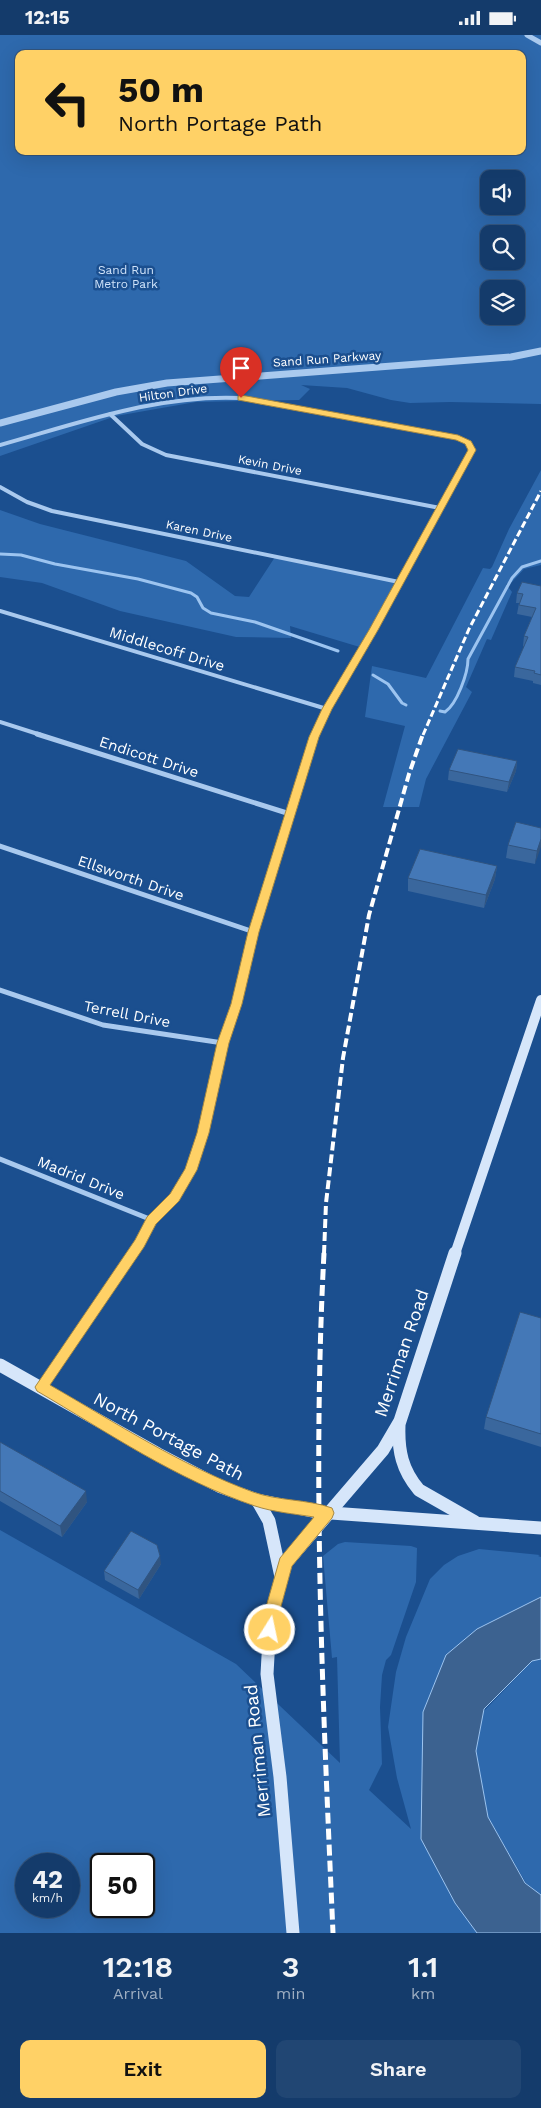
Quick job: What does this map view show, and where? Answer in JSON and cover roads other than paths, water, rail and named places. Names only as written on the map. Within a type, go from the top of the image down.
[{"type":"main road","name":"Merriman Road","points":[[293,1933],[280,1777],[268,1674],[270,1621],[281,1579],[286,1563],[383,1450],[400,1421],[440,1295],[475,1199],[541,1000]]},
{"type":"main road","name":"North Portage Path","points":[[0,1365],[158,1454],[221,1487],[257,1500],[327,1513],[541,1528]]},
{"type":"main road","points":[[400,1421],[400,1459],[412,1483],[419,1490],[478,1524]]},
{"type":"main road","points":[[257,1500],[269,1521],[281,1579]]},
{"type":"street","points":[[527,35],[541,43]]},
{"type":"street","name":"Sand Run Parkway","points":[[0,423],[116,392],[167,383],[511,357],[541,351]]},
{"type":"street","name":"Hilton Drive","points":[[0,445],[144,405],[234,397],[458,438],[468,442],[472,450],[440,508]]},
{"type":"street","name":"Kevin Drive","points":[[110,414],[138,442],[166,455],[440,508]]},
{"type":"street","name":"Karen Drive","points":[[0,487],[27,502],[52,511],[399,583]]},
{"type":"street","points":[[42,1387],[140,1244],[152,1220],[174,1197],[190,1170],[203,1133],[223,1043],[236,1004],[254,932],[314,737],[327,709],[440,508]]},
{"type":"street","name":"Middlecoff Drive","points":[[0,611],[327,709]]},
{"type":"street","name":"Endicott Drive","points":[[0,722],[290,814]]},
{"type":"street","name":"Ellsworth Drive","points":[[0,846],[254,932]]},
{"type":"street","name":"Terrell Drive","points":[[0,990],[91,1023],[223,1043]]},
{"type":"street","name":"Madrid Drive","points":[[0,1159],[152,1220]]},
{"type":"waterway","points":[[0,554],[21,555],[55,564],[138,579],[191,593],[197,597],[203,608],[211,613],[255,622],[338,651]]},
{"type":"waterway","points":[[440,711],[445,712],[458,695],[464,680],[468,659],[512,578],[522,567],[541,561]]},
{"type":"waterway","points":[[373,675],[388,684],[402,703],[406,705]]},
{"type":"railway","points":[[423,735],[469,629],[541,491]]},
{"type":"railway","points":[[324,1254],[326,1203],[343,1058],[369,915],[409,774],[423,734]]},
{"type":"railway","points":[[324,1253],[319,1423],[320,1593],[333,1933]]},
{"type":"park label","name":"Sand Run Metro Park","points":[[126,277]]}]
